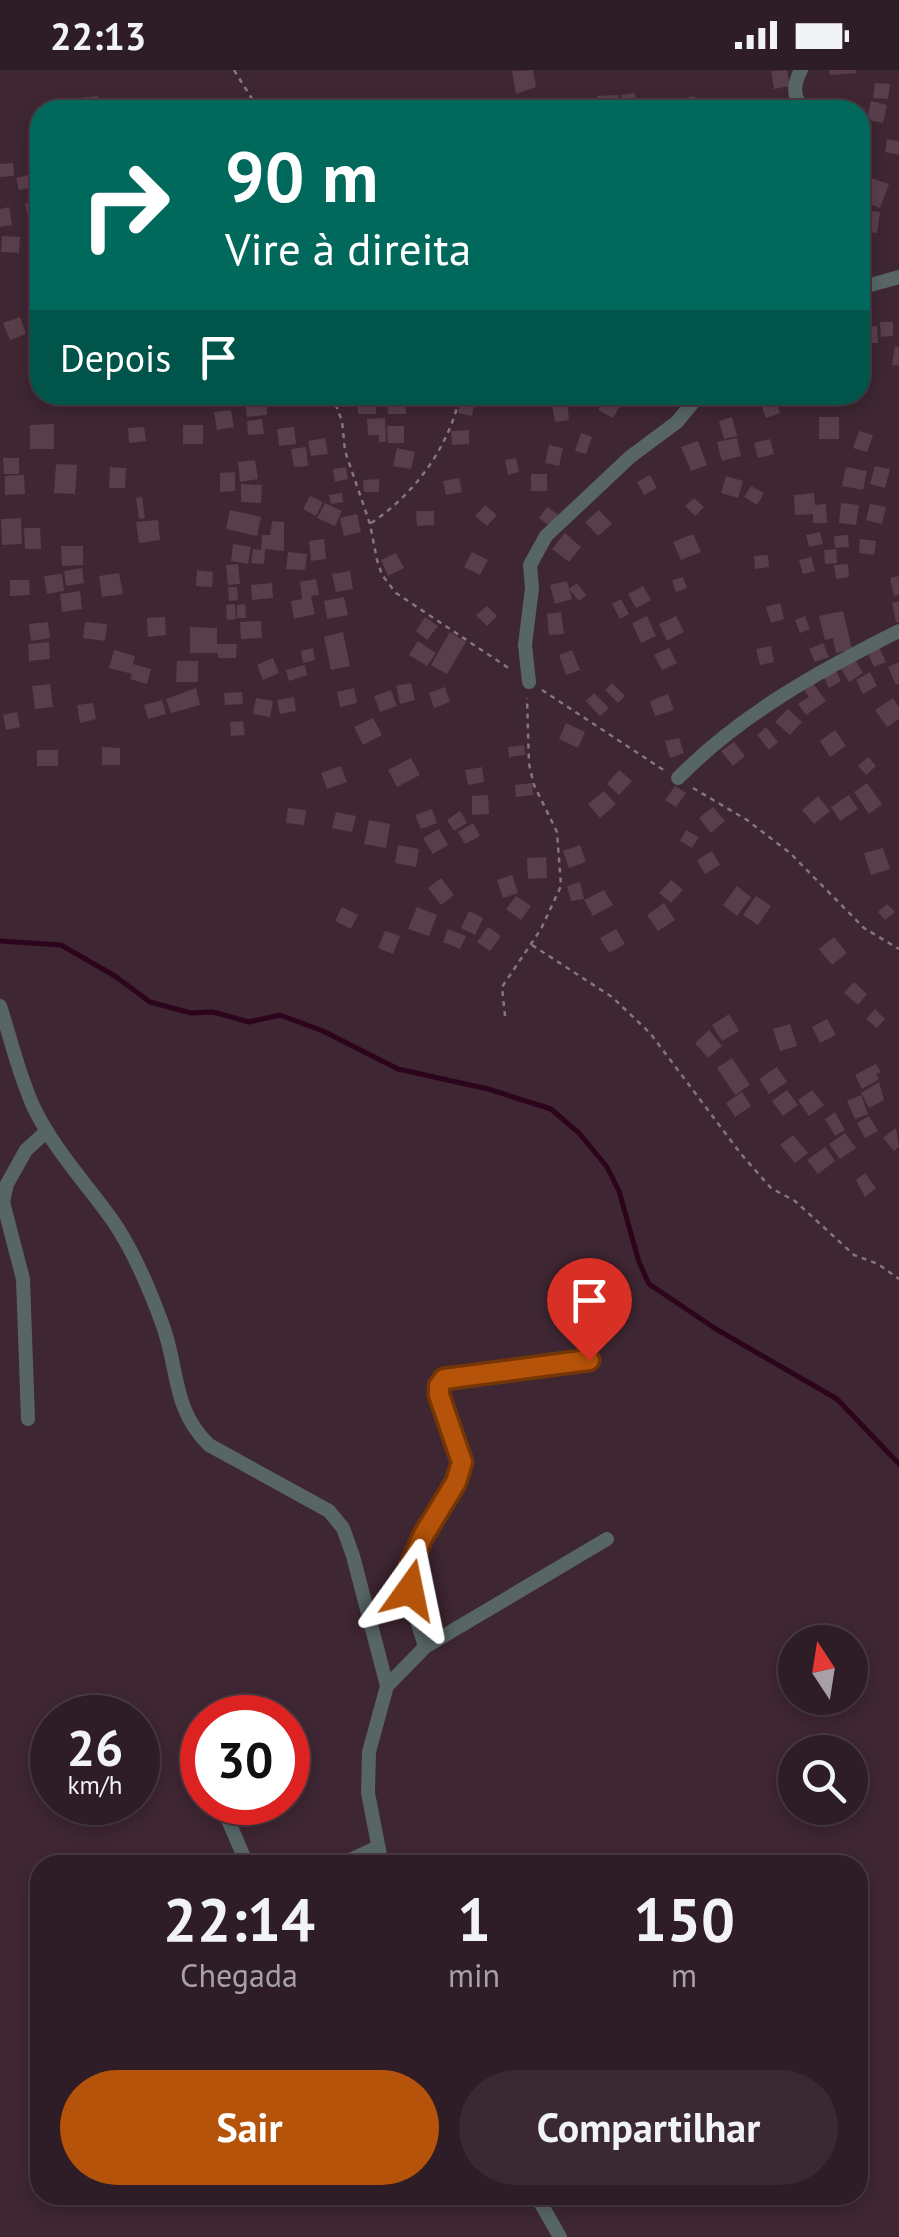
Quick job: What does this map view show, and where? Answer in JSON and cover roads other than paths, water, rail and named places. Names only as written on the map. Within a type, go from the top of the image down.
[{"type":"street","points":[[796,100],[794,90],[802,70]]},
{"type":"street","points":[[870,285],[899,277]]},
{"type":"street","points":[[529,682],[525,645],[532,588],[530,565],[546,536],[630,457],[677,422],[691,405]]},
{"type":"street","points":[[678,778],[744,720],[899,631]]},
{"type":"street","points":[[0,1006],[33,1106],[74,1173],[114,1222],[139,1266],[166,1335],[182,1408],[194,1430],[209,1445],[328,1511],[343,1528],[387,1686]]},
{"type":"street","points":[[28,1419],[24,1279],[3,1202],[7,1184],[26,1150],[47,1131]]},
{"type":"street","points":[[424,1647],[410,1590],[410,1566],[423,1536],[456,1482],[462,1462],[439,1386],[444,1379],[589,1360]]},
{"type":"street","points":[[380,1855],[368,1793],[369,1752],[387,1686],[424,1647],[607,1538]]},
{"type":"street","points":[[230,1825],[245,1855]]},
{"type":"street","points":[[361,1855],[378,1847]]},
{"type":"street","points":[[542,2205],[560,2237]]},
{"type":"waterway","points":[[0,941],[61,945],[115,976],[150,1002],[249,1022],[280,1015],[323,1031],[398,1069],[488,1089],[551,1109],[579,1133],[607,1167],[619,1191],[649,1284],[716,1329],[837,1399],[899,1464]]}]
